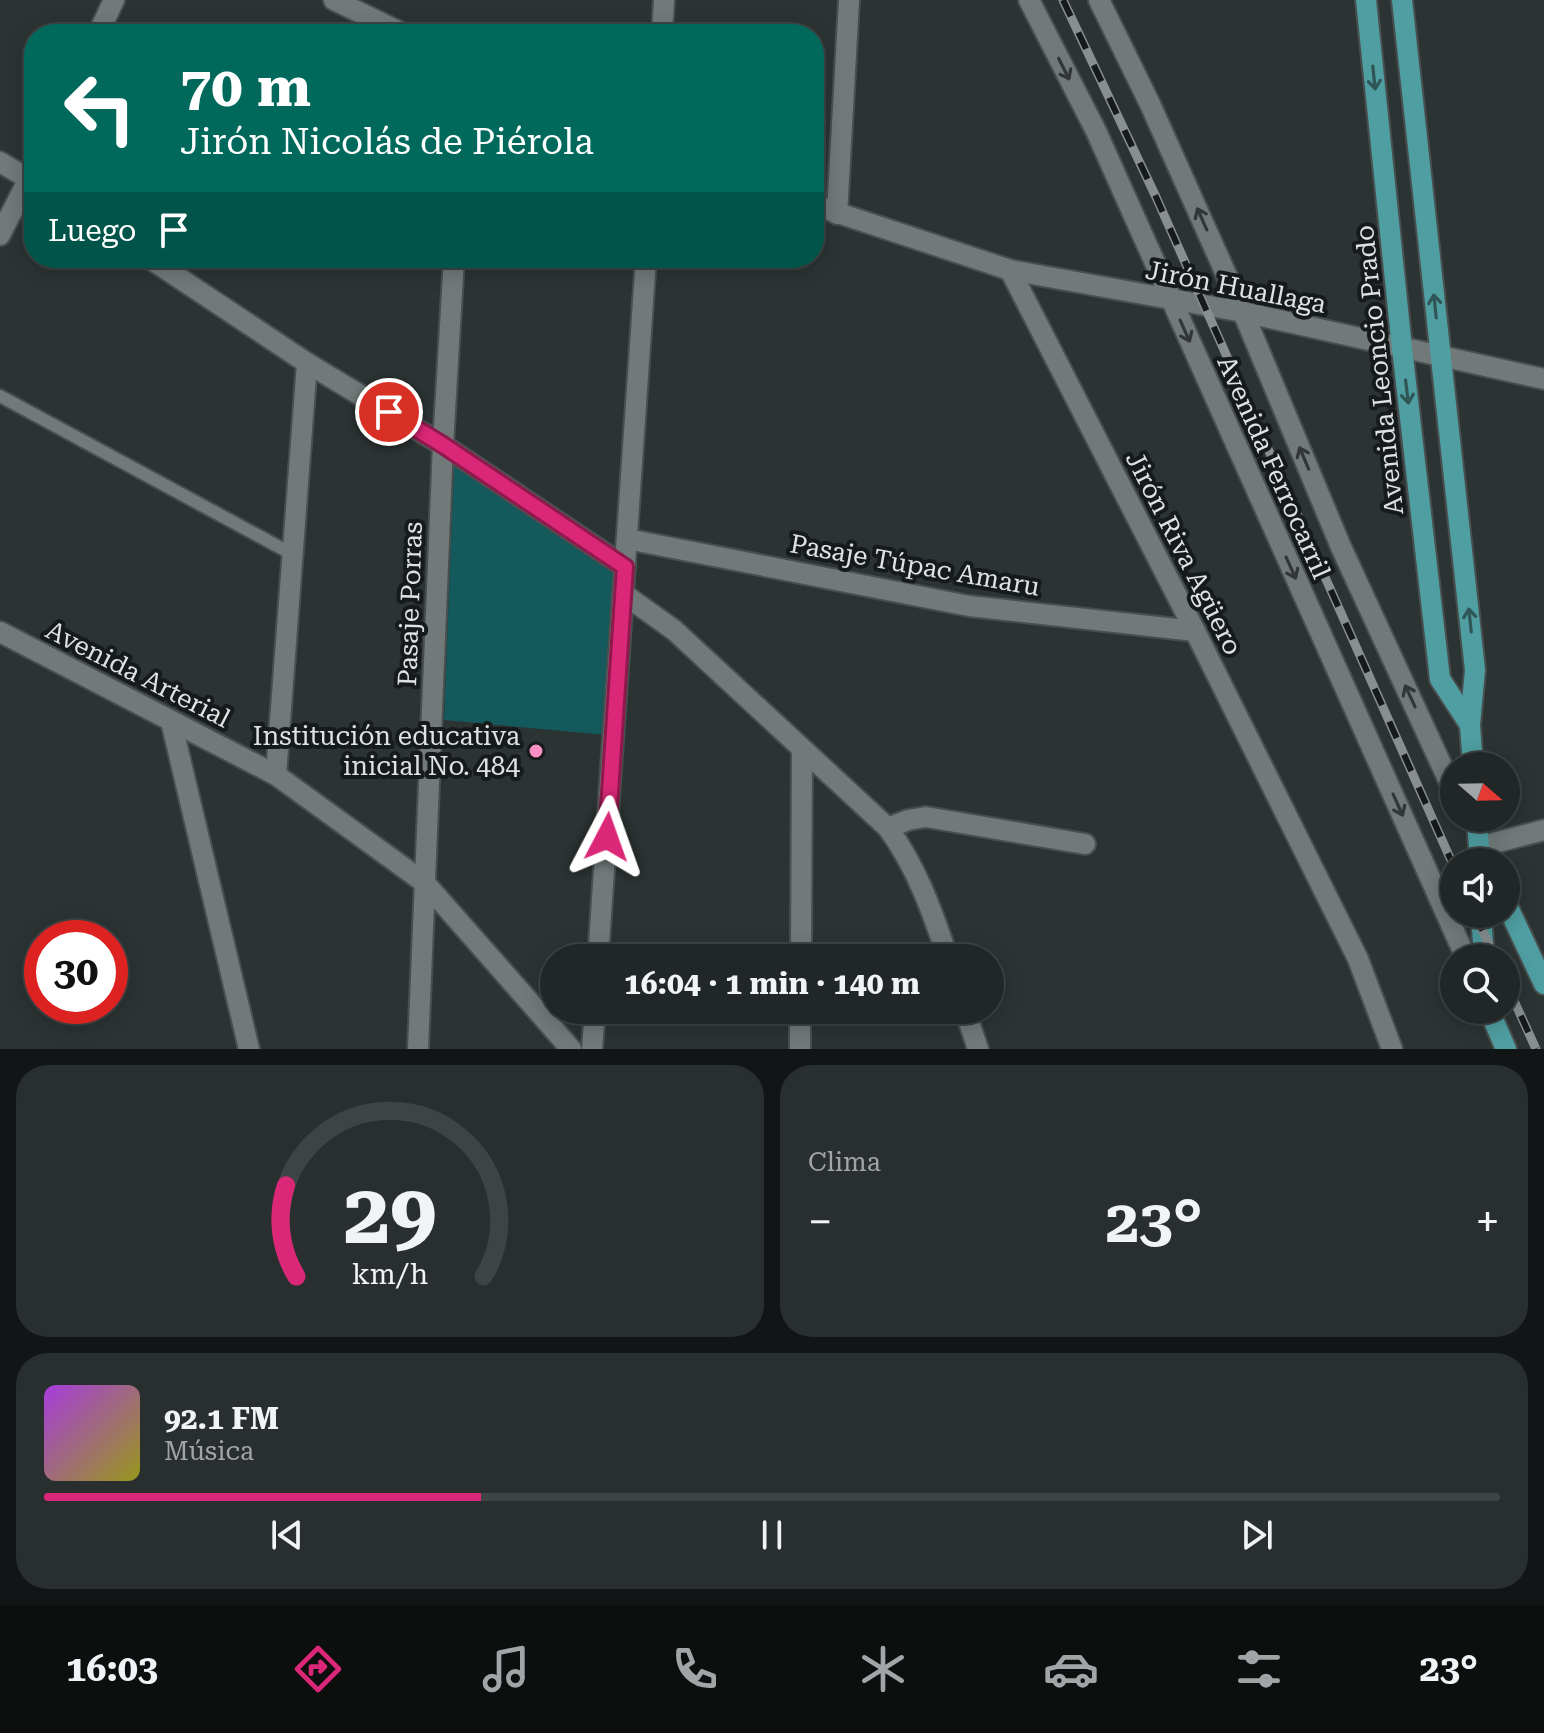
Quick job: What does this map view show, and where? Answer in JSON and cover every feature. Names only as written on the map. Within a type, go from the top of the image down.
[{"type":"main road","name":"Avenida Leoncio Prado","points":[[1366,0],[1440,679],[1470,725]]},
{"type":"main road","name":"Avenida Leoncio Prado","points":[[1402,0],[1475,670],[1470,725],[1472,752]]},
{"type":"main road","points":[[1518,928],[1542,976]]},
{"type":"main road","points":[[1490,1024],[1491,1049]]},
{"type":"main road","points":[[1495,1024],[1506,1049]]},
{"type":"street","points":[[103,24],[114,0]]},
{"type":"street","points":[[334,0],[383,24]]},
{"type":"street","points":[[663,24],[664,0]]},
{"type":"street","points":[[837,214],[849,0]]},
{"type":"street","name":"Avenida Ferrocarril","points":[[1029,0],[1096,131],[1460,944]]},
{"type":"street","name":"Avenida Ferrocarril","points":[[1099,0],[1150,104],[1243,312],[1341,547],[1440,762]]},
{"type":"street","points":[[0,162],[24,172]]},
{"type":"street","points":[[0,235],[24,191]]},
{"type":"street","points":[[824,209],[1010,270]]},
{"type":"street","points":[[164,268],[307,363],[443,445],[625,567]]},
{"type":"street","name":"Pasaje Porras","points":[[418,1049],[453,268]]},
{"type":"street","points":[[599,944],[645,268]]},
{"type":"street","name":"Jirón Huallaga","points":[[1010,270],[1243,312],[1544,379]]},
{"type":"street","name":"Jirón Riva Agüero","points":[[1010,270],[1358,959],[1392,1049]]},
{"type":"street","points":[[276,775],[307,363]]},
{"type":"street","name":"Pasaje Túpac Amaru","points":[[627,539],[969,606],[1195,631]]},
{"type":"street","points":[[625,595],[674,630],[888,828],[908,855],[924,888],[943,944]]},
{"type":"street","name":"Avenida Arterial","points":[[0,632],[276,775],[425,883],[571,1049]]},
{"type":"street","points":[[171,721],[249,1049]]},
{"type":"street","points":[[801,944],[802,751]]},
{"type":"street","points":[[888,828],[926,817],[1085,844]]},
{"type":"street","points":[[1503,848],[1544,830]]},
{"type":"street","points":[[592,1049],[594,1024]]},
{"type":"street","points":[[800,1024],[800,1049]]},
{"type":"street","points":[[970,1024],[978,1049]]},
{"type":"lane","points":[[0,396],[292,554]]},
{"type":"shaded area","points":[[454,466],[617,576],[606,735],[444,720]]},
{"type":"railway","points":[[1063,0],[1156,197],[1446,848]]},
{"type":"railway","points":[[1481,928],[1489,944]]},
{"type":"railway","points":[[1520,1014],[1536,1049]]},
{"type":"place","name":"Institución educativa inicial No. 484","points":[[536,751]]},
{"type":"route","points":[[389,412],[625,567],[607,837]]}]
